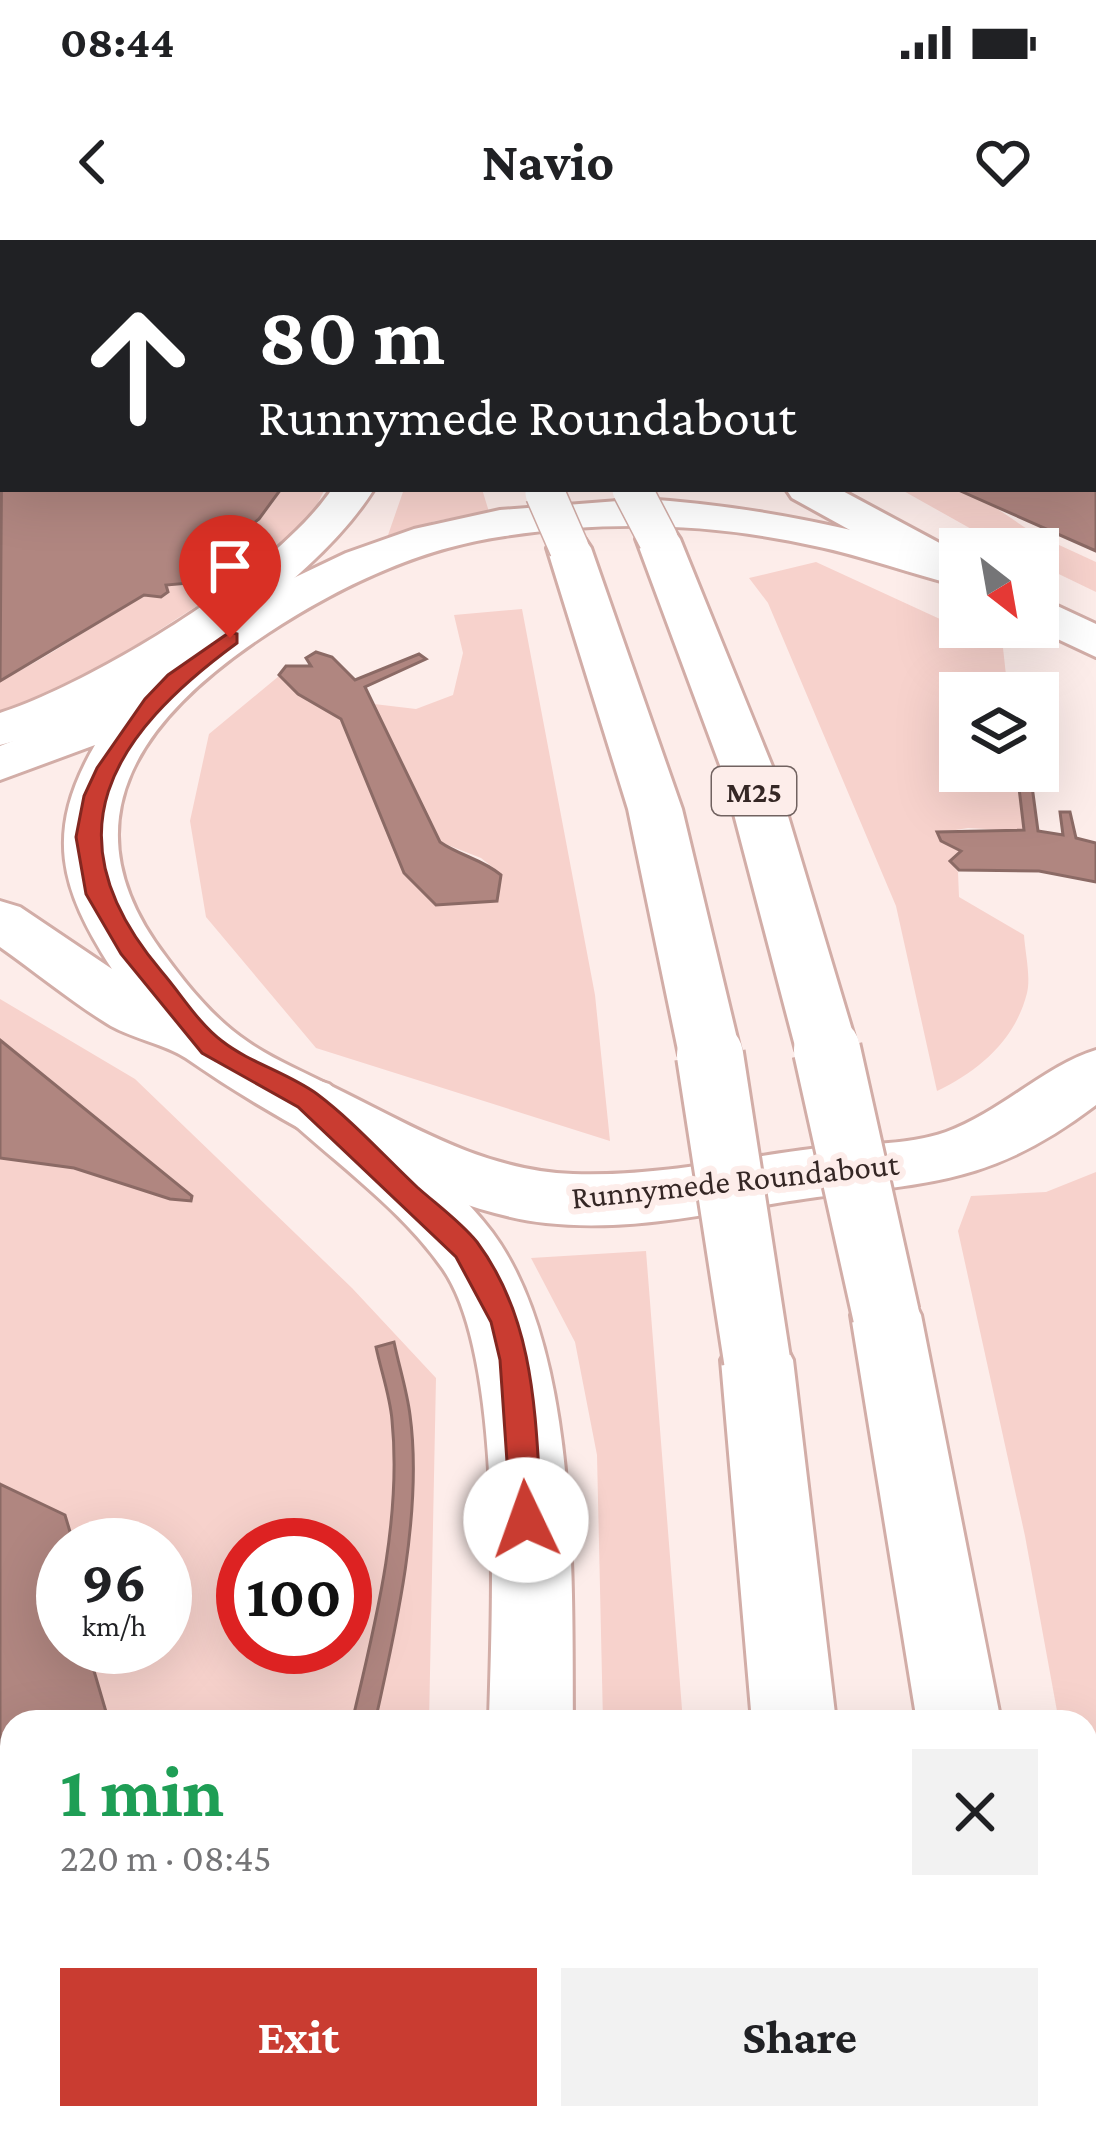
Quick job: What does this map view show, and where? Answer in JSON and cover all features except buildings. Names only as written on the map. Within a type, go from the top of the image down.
[{"type":"main road","points":[[0,730],[84,695],[235,598],[319,536],[352,492]]},
{"type":"main road","points":[[295,593],[357,536],[367,492]]},
{"type":"main road","points":[[544,492],[569,548],[655,809],[710,1055],[757,1360],[793,1710]]},
{"type":"main road","name":"M25","points":[[634,492],[658,539],[750,776],[827,1050],[886,1315],[956,1710]]},
{"type":"main road","points":[[813,492],[939,561]]},
{"type":"main road","name":"Runnymede Roundabout","points":[[939,567],[781,526],[703,516],[601,513],[496,522],[428,538],[295,593],[175,679],[135,723],[95,796],[87,837],[98,894],[111,922],[211,1047],[401,1152],[478,1182],[539,1198],[599,1201],[947,1157],[1016,1129],[1096,1072]]},
{"type":"main road","points":[[1059,623],[1096,643]]},
{"type":"main road","points":[[0,764],[82,732],[175,679]]},
{"type":"main road","points":[[0,920],[134,1012],[211,1047]]},
{"type":"main road","points":[[307,1100],[466,1249],[505,1322],[515,1360],[521,1428],[532,1613],[531,1710]]},
{"type":"shaded area","points":[[1,492],[279,492],[259,519],[189,573],[190,583],[166,585],[168,592],[161,597],[144,595],[0,681]]},
{"type":"shaded area","points":[[279,492],[323,492],[306,526],[223,589],[57,696],[0,714],[0,681],[220,551],[270,507]]},
{"type":"shaded area","points":[[403,492],[483,492],[489,512],[435,521],[387,538]]},
{"type":"shaded area","points":[[905,492],[972,492],[1026,528],[970,528]]},
{"type":"shaded area","points":[[963,492],[1096,492],[1096,551],[1059,535],[1059,528],[1044,528]]},
{"type":"shaded area","points":[[1059,545],[1096,562],[1096,592],[1059,574]]},
{"type":"shaded area","points":[[816,562],[939,619],[939,648],[1003,648],[1006,672],[939,672],[939,792],[1019,792],[1024,831],[968,828],[937,833],[961,851],[950,861],[958,872],[959,897],[1024,935],[1028,987],[1004,1040],[967,1074],[937,1091],[896,906],[768,603],[749,578]]},
{"type":"shaded area","points":[[522,609],[595,995],[610,1141],[316,1048],[206,917],[190,821],[209,734],[279,676],[298,694],[341,719],[404,873],[436,905],[501,874],[481,858],[440,842],[374,704],[416,709],[453,695],[463,653],[454,615]]},
{"type":"shaded area","points":[[316,652],[332,657],[355,680],[419,654],[426,659],[365,687],[440,842],[501,875],[497,901],[436,905],[404,873],[341,719],[298,694],[279,675],[286,666],[311,666],[306,658]]},
{"type":"shaded area","points":[[1019,792],[1033,792],[1038,831],[1063,835],[1060,812],[1070,812],[1076,838],[1096,843],[1096,882],[1039,871],[959,870],[950,861],[961,851],[941,841],[937,832],[1024,830]]},
{"type":"shaded area","points":[[0,999],[135,1079],[352,1288],[436,1378],[429,1710],[378,1710],[394,1637],[411,1418],[393,1342],[376,1348],[392,1420],[394,1458],[389,1534],[372,1632],[372,1518],[216,1518],[216,1674],[363,1674],[355,1710],[105,1710],[95,1674],[192,1674],[192,1518],[65,1518],[0,1484],[0,1158],[74,1168],[170,1199],[191,1197],[0,1040]]},
{"type":"shaded area","points":[[0,1040],[192,1196],[191,1201],[170,1199],[74,1168],[0,1158]]},
{"type":"shaded area","points":[[1096,1172],[1096,1710],[1057,1710],[1025,1536],[958,1231],[971,1196],[1046,1192]]},
{"type":"shaded area","points":[[646,1251],[682,1710],[603,1710],[597,1455],[575,1342],[531,1258]]},
{"type":"shaded area","points":[[394,1342],[410,1415],[410,1529],[378,1710],[355,1710],[363,1674],[372,1674],[372,1633],[390,1534],[394,1458],[376,1347]]},
{"type":"shaded area","points":[[0,1484],[66,1518],[36,1518],[36,1674],[95,1674],[105,1710],[0,1710]]},
{"type":"route","points":[[230,638],[175,679],[152,703],[107,768],[95,796],[87,837],[98,894],[129,949],[211,1047],[307,1100],[466,1249],[488,1283],[515,1360],[526,1520]]}]
